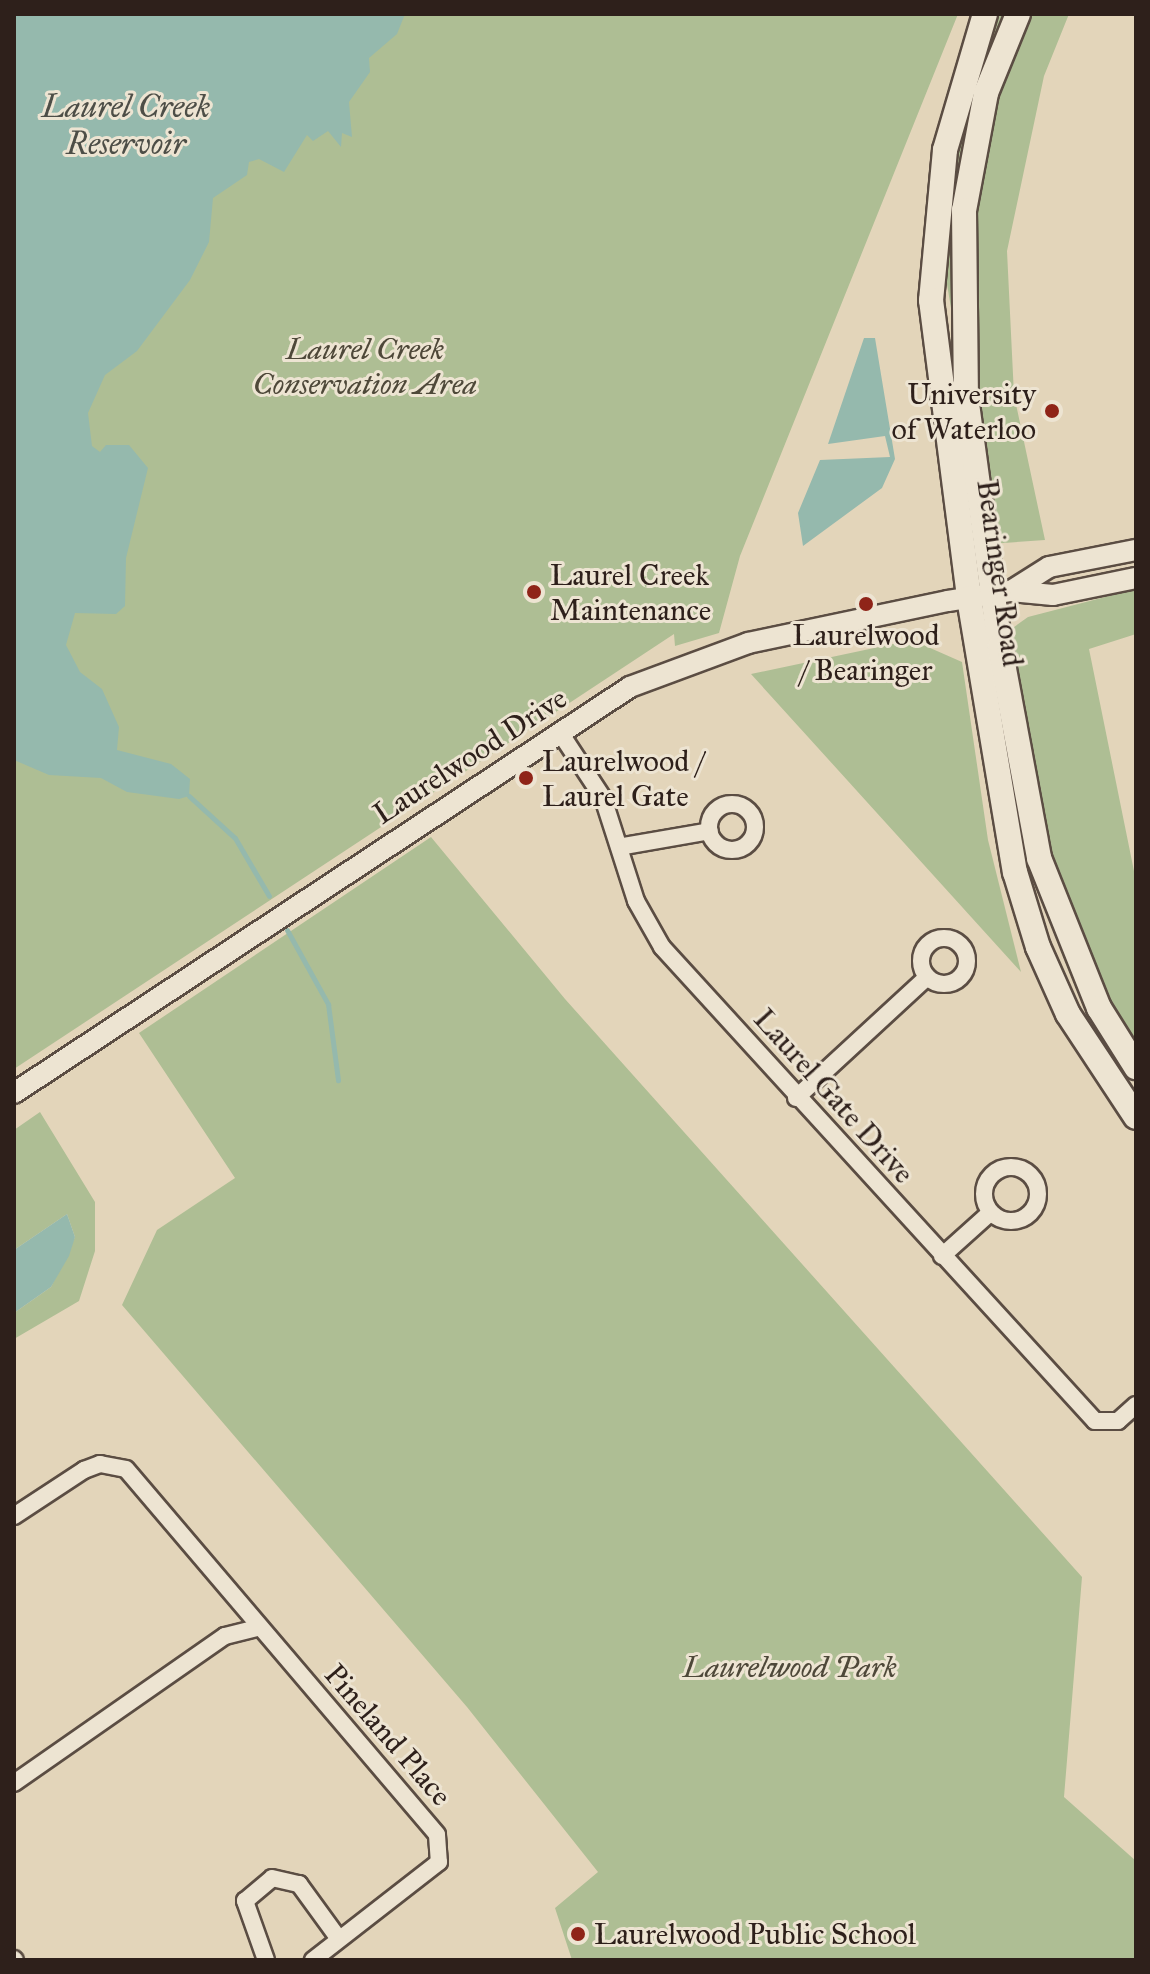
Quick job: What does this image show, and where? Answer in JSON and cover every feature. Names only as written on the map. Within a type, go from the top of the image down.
[{"type":"main road","name":"Bearinger Road","points":[[985,14],[945,150],[931,300],[969,598],[1015,872],[1038,947],[1068,1014],[1136,1117]]},
{"type":"main road","name":"Bearinger Road","points":[[1018,14],[986,93],[964,222],[966,396],[1002,593],[1043,871],[1099,1008],[1136,1067]]},
{"type":"street","name":"Laurelwood Drive","points":[[1002,593],[1049,567],[1136,550]]},
{"type":"street","name":"Laurelwood Drive","points":[[14,1093],[630,687],[710,653],[969,598],[1002,593],[1053,595],[1136,578]]},
{"type":"street","name":"Laurel Gate Drive","points":[[561,734],[603,798],[624,846],[636,901],[662,947],[796,1098],[1095,1421],[1118,1421],[1136,1405]]},
{"type":"street","points":[[624,846],[710,831]]},
{"type":"street","points":[[796,1098],[927,977]]},
{"type":"street","points":[[942,1256],[990,1213]]},
{"type":"street","points":[[14,1516],[84,1470],[100,1464],[126,1469],[258,1628],[225,1636],[14,1783]]},
{"type":"street","name":"Pineland Place","points":[[258,1628],[443,1847],[439,1862],[313,1960]]},
{"type":"street","points":[[266,1960],[245,1901],[272,1878],[299,1884],[339,1939]]},
{"type":"green space","name":"Laurel Creek Conservation Area","points":[[14,14],[958,14],[740,556],[719,633],[675,646],[674,634],[14,1069]]},
{"type":"green space","points":[[993,14],[1069,14],[1044,76],[1007,251],[1014,395],[1045,540],[990,544],[946,278],[950,176]]},
{"type":"green space","points":[[1136,589],[1136,634],[1089,649],[1136,881],[1136,1065],[1044,870],[1007,632],[1028,617]]},
{"type":"green space","points":[[912,640],[962,662],[988,840],[1021,972],[751,674]]},
{"type":"green space","name":"Laurelwood Park","points":[[431,837],[565,999],[1082,1577],[1064,1797],[1136,1861],[1136,1960],[572,1960],[555,1908],[598,1872],[467,1707],[122,1305],[157,1230],[235,1178],[139,1033]]},
{"type":"green space","points":[[40,1112],[95,1202],[95,1251],[79,1301],[14,1339],[14,1313],[51,1287],[75,1237],[67,1214],[14,1250],[14,1130]]},
{"type":"water","name":"Laurel Creek Reservoir","points":[[14,14],[405,14],[397,34],[369,58],[370,72],[349,102],[352,137],[342,133],[341,147],[328,131],[313,141],[307,135],[284,172],[259,159],[249,162],[247,175],[213,198],[209,242],[190,280],[137,351],[105,375],[88,413],[92,446],[100,452],[106,445],[129,445],[148,468],[126,558],[125,606],[116,614],[75,613],[66,645],[80,672],[102,689],[119,727],[117,750],[171,764],[190,779],[189,796],[179,799],[127,792],[101,778],[49,775],[14,760]]},
{"type":"water","points":[[864,338],[875,338],[895,459],[882,488],[803,546],[798,513],[820,460],[890,457],[885,436],[828,444]]},
{"type":"water","points":[[67,1214],[75,1237],[69,1256],[51,1287],[14,1313],[14,1250]]},
{"type":"waterway","points":[[189,796],[235,838],[269,896]]},
{"type":"waterway","points":[[287,930],[328,1004],[338,1080]]},
{"type":"place","name":"University of Waterloo","points":[[1052,411]]},
{"type":"place","name":"Laurel Creek Maintenance","points":[[534,592]]},
{"type":"place","name":"Laurelwood / Bearinger","points":[[866,604]]},
{"type":"place","name":"Laurelwood / Laurel Gate","points":[[526,778]]},
{"type":"place","name":"Laurelwood Public School","points":[[578,1934]]}]
